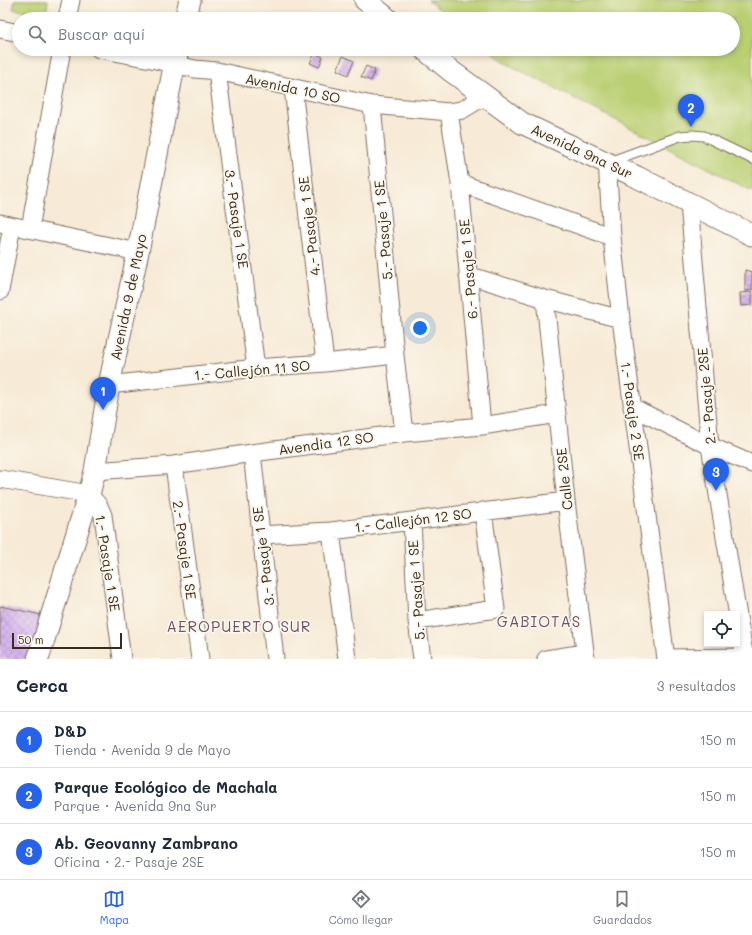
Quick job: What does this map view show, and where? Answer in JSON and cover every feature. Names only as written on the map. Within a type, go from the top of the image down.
[{"type":"street","points":[[68,12],[71,0]]},
{"type":"street","points":[[187,12],[190,0]]},
{"type":"street","points":[[365,0],[380,12]]},
{"type":"street","points":[[0,29],[12,32]]},
{"type":"street","points":[[30,230],[61,56]]},
{"type":"street","name":"Avenida 10 SO","points":[[135,56],[156,60],[176,57],[195,69],[217,71],[372,104],[449,112],[462,110],[486,96]]},
{"type":"street","name":"Avenida 9na Sur","points":[[433,56],[522,123],[607,162],[752,234]]},
{"type":"street","name":"Avenida 9 de Mayo","points":[[38,659],[95,471],[109,385],[138,252],[176,57]]},
{"type":"street","name":"3.- Pasaje 1 SE","points":[[217,71],[256,368]]},
{"type":"street","name":"4.- Pasaje 1 SE","points":[[293,88],[325,363]]},
{"type":"street","name":"5.- Pasaje 1 SE","points":[[372,104],[395,355],[404,433]]},
{"type":"street","name":"6.- Pasaje 1 SE","points":[[449,112],[460,183],[482,426]]},
{"type":"street","name":"1.- Pasaje 2 SE","points":[[607,162],[620,320],[666,659]]},
{"type":"street","points":[[460,183],[612,237]]},
{"type":"street","name":"2.- Pasaje 2SE","points":[[689,203],[710,446],[748,658]]},
{"type":"street","points":[[0,291],[6,225],[138,252]]},
{"type":"street","points":[[468,275],[620,320]]},
{"type":"street","name":"Calle 2SE","points":[[545,299],[566,501],[586,656]]},
{"type":"street","name":"1.- Callejón 11 SO","points":[[109,385],[256,368],[325,363],[395,355]]},
{"type":"street","points":[[632,407],[710,446],[752,464]]},
{"type":"street","name":"Avendia 12 SO","points":[[95,471],[174,465],[404,433],[482,426],[557,414]]},
{"type":"street","name":"3.- Pasaje 1 SE","points":[[252,453],[275,659]]},
{"type":"street","name":"2.- Pasaje 1 SE","points":[[174,465],[200,659]]},
{"type":"street","points":[[0,478],[89,494]]},
{"type":"street","name":"1.- Pasaje 1 SE","points":[[89,494],[99,506],[103,515],[122,659]]},
{"type":"street","name":"1.- Callejón 12 SO","points":[[260,535],[331,531],[412,522],[483,511],[566,501]]},
{"type":"street","points":[[417,621],[496,609],[483,511]]},
{"type":"street","name":"5.- Pasaje 1 SE","points":[[412,522],[417,621],[422,659]]},
{"type":"street","points":[[331,531],[347,659]]},
{"type":"street","points":[[546,659],[586,656]]},
{"type":"street","points":[[666,659],[748,658]]},
{"type":"lane","points":[[607,162],[680,136],[692,135],[704,136],[752,159]]},
{"type":"green space","points":[[15,0],[48,0],[46,12],[33,12],[13,9]]},
{"type":"green space","points":[[428,0],[752,0],[752,191],[506,63],[497,56],[740,56],[740,12],[443,12]]},
{"type":"building","points":[[314,56],[323,57],[319,67],[310,63]]},
{"type":"building","points":[[343,56],[354,61],[348,75],[337,70]]},
{"type":"building","points":[[366,66],[375,70],[371,81],[361,77]]},
{"type":"building","points":[[745,270],[752,272],[752,290],[745,291]]},
{"type":"building","points":[[752,292],[752,305],[741,306],[740,293]]},
{"type":"building","points":[[0,606],[46,616],[35,659],[0,659]]},
{"type":"place","name":"Parque Ecológico de Machala","points":[[691,127]]},
{"type":"place","name":"D&D","points":[[103,410]]},
{"type":"place","name":"Ab. Geovanny Zambrano","points":[[716,491]]},
{"type":"district","name":"GABIOTAS","points":[[539,621]]},
{"type":"district","name":"AEROPUERTO SUR","points":[[239,626]]}]
